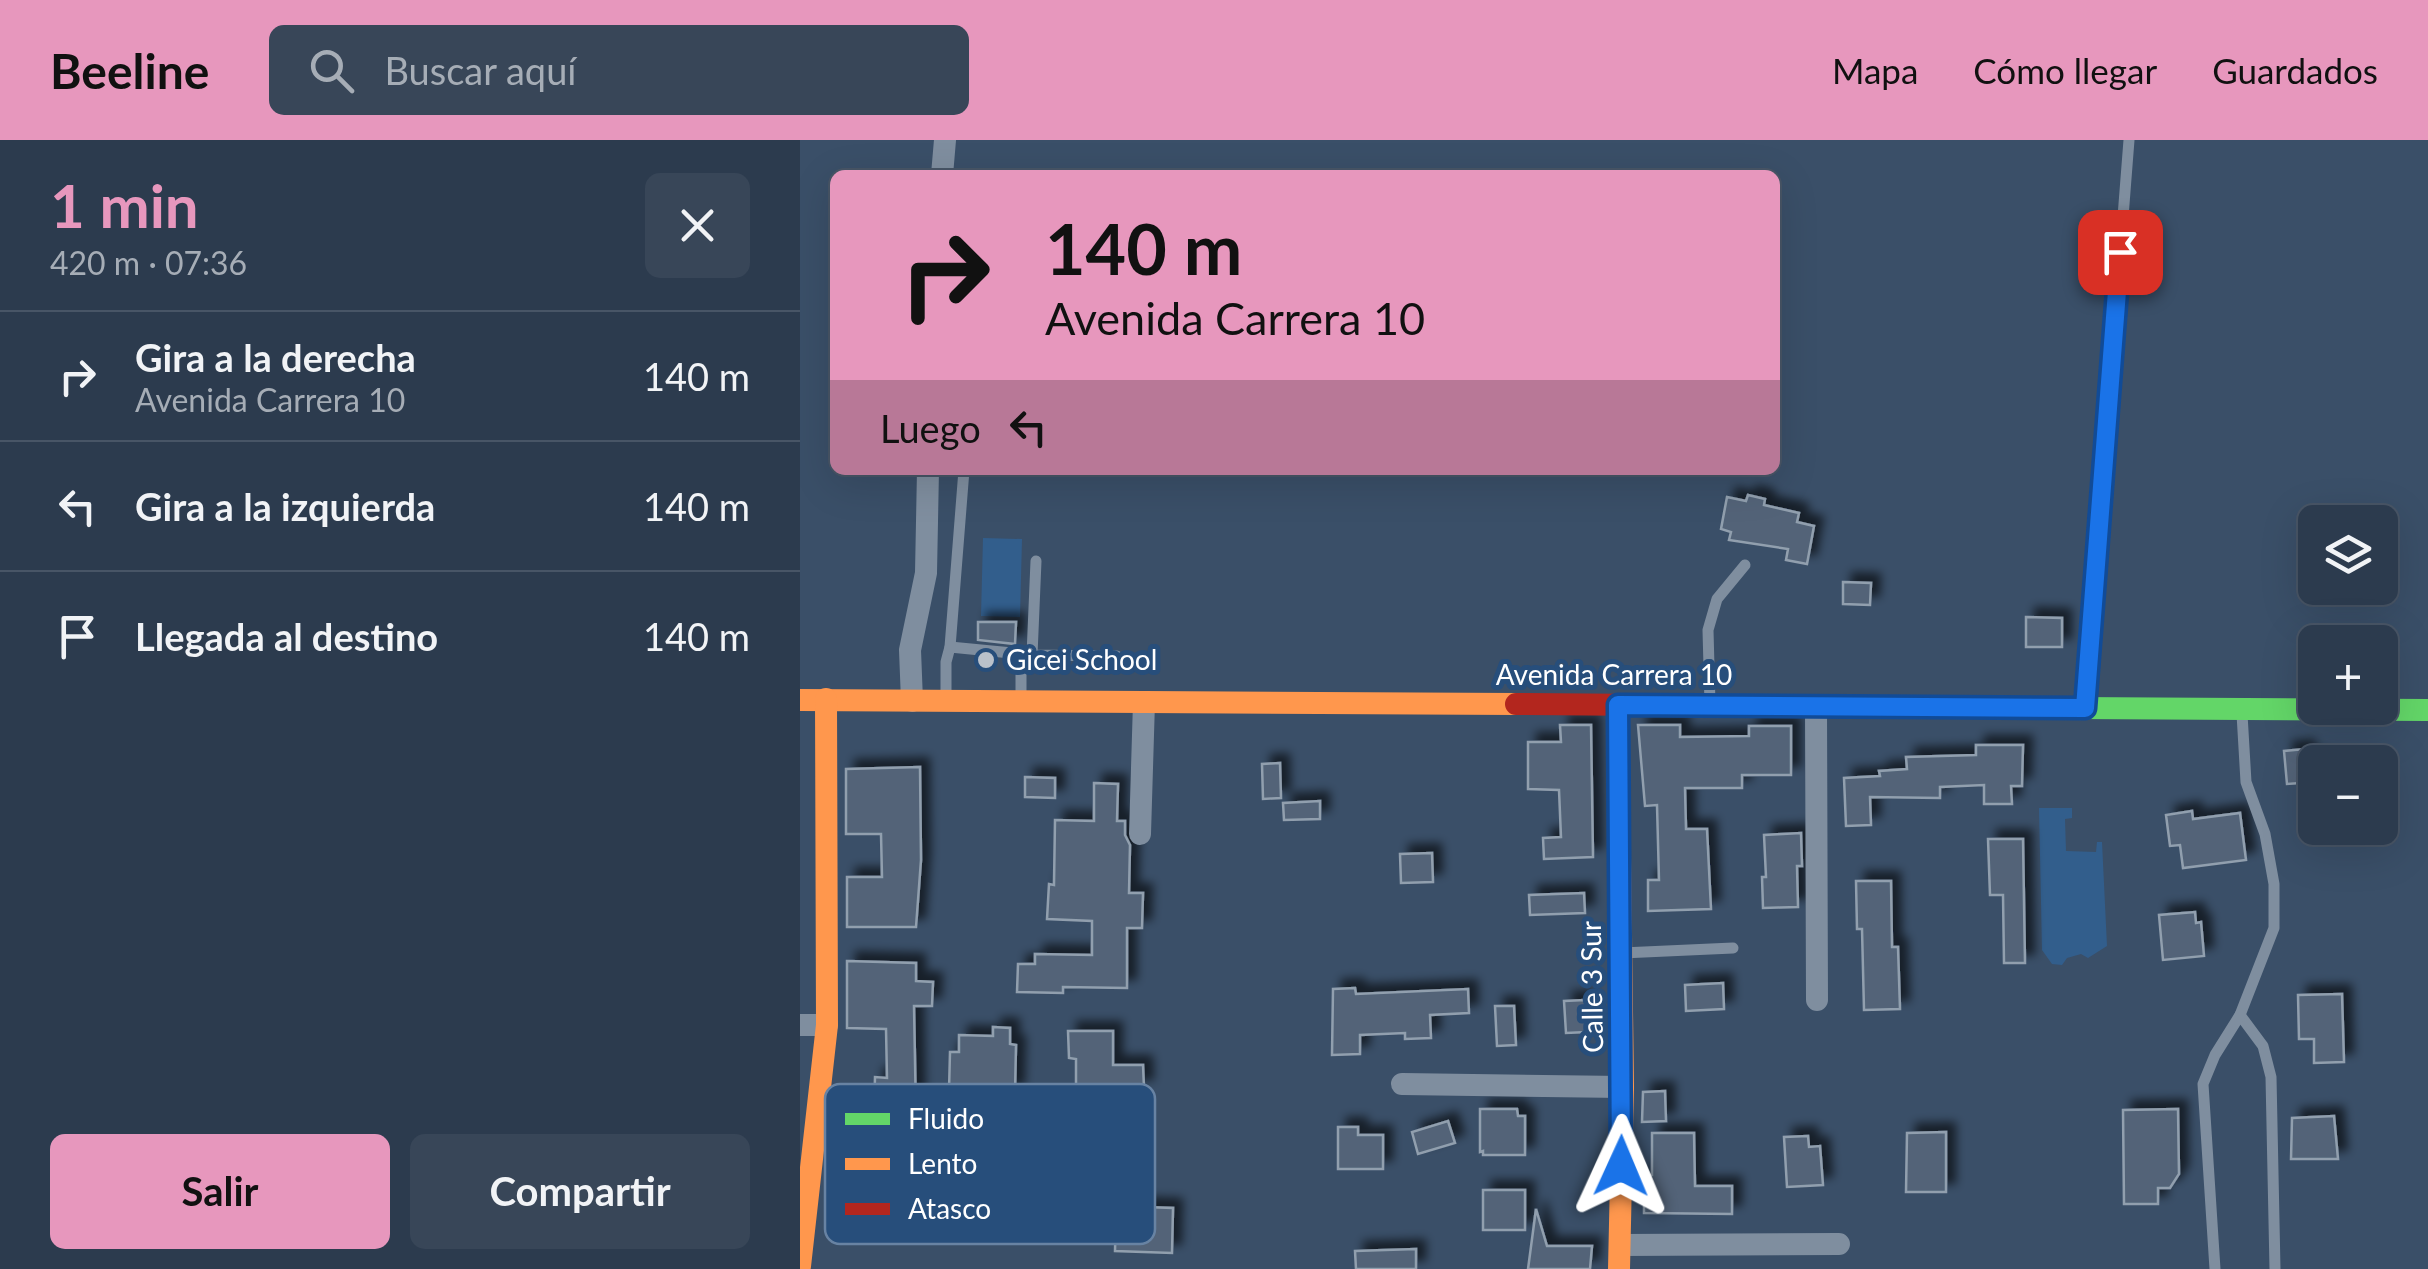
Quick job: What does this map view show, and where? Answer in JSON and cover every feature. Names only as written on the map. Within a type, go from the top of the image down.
[{"type":"street","points":[[942,170],[945,140]]},
{"type":"street","points":[[912,701],[910,650],[926,572],[928,475]]},
{"type":"street","name":"Avenida Carrera 10","points":[[800,700],[2428,710]]},
{"type":"street","points":[[800,1266],[827,1025],[826,700]]},
{"type":"street","points":[[1140,834],[1144,702]]},
{"type":"street","name":"Calle 3 Sur","points":[[1618,705],[1623,1087],[1619,1269]]},
{"type":"street","points":[[1816,706],[1817,1000]]},
{"type":"street","points":[[800,1025],[827,1025]]},
{"type":"street","points":[[1402,1084],[1623,1087]]},
{"type":"street","points":[[818,1126],[825,1126]]},
{"type":"street","points":[[1620,1245],[1839,1244]]},
{"type":"lane","points":[[2085,708],[2129,140]]},
{"type":"lane","points":[[946,703],[946,662],[964,475]]},
{"type":"lane","points":[[1021,702],[1021,668],[1032,654],[1036,561]]},
{"type":"lane","points":[[1710,706],[1708,630],[1717,600],[1745,564]]},
{"type":"lane","points":[[950,647],[1117,656]]},
{"type":"lane","points":[[2215,1269],[2203,1084],[2214,1056],[2240,1015],[2274,928],[2274,884],[2265,834],[2246,782],[2242,709]]},
{"type":"lane","points":[[1622,953],[1733,948]]},
{"type":"lane","points":[[2240,1015],[2263,1046],[2271,1077],[2275,1269]]},
{"type":"shaded area","points":[[983,538],[1022,539],[1020,617],[981,616]]},
{"type":"shaded area","points":[[2039,808],[2072,808],[2072,818],[2065,819],[2066,851],[2096,852],[2097,842],[2102,842],[2107,946],[2088,958],[2081,954],[2067,958],[2062,965],[2052,964],[2042,950]]},
{"type":"building","points":[[1748,495],[1765,499],[1764,505],[1799,513],[1797,522],[1814,526],[1807,564],[1786,560],[1788,549],[1729,540],[1731,532],[1721,529],[1727,497],[1746,501]]},
{"type":"building","points":[[1843,582],[1871,583],[1870,605],[1843,604]]},
{"type":"building","points":[[2026,617],[2062,618],[2062,647],[2026,647]]},
{"type":"building","points":[[978,622],[1016,622],[1015,644],[978,640]]},
{"type":"building","points":[[1560,725],[1591,725],[1593,857],[1544,859],[1543,838],[1561,837],[1559,790],[1528,789],[1528,742],[1561,742]]},
{"type":"building","points":[[1638,725],[1680,725],[1680,737],[1749,736],[1749,726],[1791,726],[1791,775],[1742,775],[1742,788],[1685,788],[1686,829],[1707,829],[1711,909],[1648,911],[1648,880],[1659,880],[1657,805],[1645,806]]},
{"type":"building","points":[[1976,745],[2023,745],[2022,786],[2011,786],[2012,804],[1984,804],[1984,785],[1940,787],[1940,798],[1870,797],[1871,825],[1846,826],[1844,778],[1880,776],[1879,771],[1907,769],[1906,757],[1976,755]]},
{"type":"building","points":[[2298,750],[2298,783],[2287,784],[2284,751]]},
{"type":"building","points":[[1280,763],[1281,798],[1263,799],[1262,764]]},
{"type":"building","points":[[920,767],[921,860],[916,927],[847,927],[847,877],[882,877],[881,834],[846,834],[846,769]]},
{"type":"building","points":[[1025,777],[1055,778],[1055,798],[1025,797]]},
{"type":"building","points":[[1094,783],[1118,784],[1117,821],[1125,821],[1130,845],[1129,893],[1143,893],[1142,928],[1127,928],[1127,988],[1063,987],[1063,993],[1017,992],[1018,964],[1035,964],[1035,954],[1092,955],[1092,921],[1047,919],[1049,884],[1054,885],[1055,820],[1094,821]]},
{"type":"building","points":[[1320,801],[1320,819],[1284,820],[1283,803]]},
{"type":"building","points":[[2192,811],[2193,819],[2240,813],[2246,860],[2183,868],[2180,845],[2170,846],[2166,815]]},
{"type":"building","points":[[1801,833],[1798,907],[1763,908],[1764,835]]},
{"type":"building","points":[[1988,839],[2023,839],[2025,963],[2004,963],[2003,895],[1990,895]]},
{"type":"building","points":[[1432,853],[1433,882],[1401,883],[1400,854]]},
{"type":"building","points":[[1856,881],[1891,881],[1892,947],[1898,947],[1900,1009],[1864,1010],[1862,929],[1857,929]]},
{"type":"building","points":[[1584,893],[1585,913],[1530,915],[1529,895]]},
{"type":"building","points":[[2195,912],[2196,923],[2201,922],[2204,956],[2163,960],[2159,915]]},
{"type":"building","points":[[847,961],[916,963],[916,981],[933,982],[932,1006],[914,1006],[915,1084],[875,1084],[875,1077],[887,1078],[886,1029],[847,1028]]},
{"type":"building","points":[[1723,983],[1724,1009],[1686,1011],[1685,985]]},
{"type":"building","points":[[1355,988],[1356,994],[1468,989],[1469,1013],[1430,1015],[1431,1038],[1405,1039],[1405,1033],[1360,1035],[1360,1054],[1332,1055],[1333,989]]},
{"type":"building","points":[[2342,994],[2344,1062],[2314,1063],[2314,1039],[2299,1039],[2298,995]]},
{"type":"building","points":[[1585,1000],[1587,1032],[1566,1033],[1564,1001]]},
{"type":"building","points":[[1495,1006],[1514,1006],[1516,1045],[1497,1046]]},
{"type":"building","points":[[993,1027],[1010,1028],[1010,1044],[1016,1045],[1015,1084],[949,1084],[950,1052],[959,1052],[959,1035],[993,1036]]},
{"type":"building","points":[[1068,1031],[1113,1031],[1113,1065],[1143,1065],[1144,1084],[1076,1084],[1076,1059],[1069,1058]]},
{"type":"building","points":[[1665,1091],[1666,1121],[1642,1122],[1643,1092]]},
{"type":"building","points":[[1480,1109],[1517,1109],[1518,1116],[1525,1116],[1525,1155],[1480,1152]]},
{"type":"building","points":[[2178,1109],[2179,1174],[2170,1188],[2158,1188],[2158,1204],[2124,1204],[2123,1110]]},
{"type":"building","points":[[2334,1116],[2338,1159],[2291,1159],[2292,1118]]},
{"type":"building","points":[[1448,1121],[1455,1143],[1418,1154],[1412,1132]]},
{"type":"building","points":[[1338,1127],[1358,1127],[1358,1135],[1383,1135],[1383,1169],[1338,1169]]},
{"type":"building","points":[[1946,1132],[1946,1192],[1906,1192],[1907,1133]]},
{"type":"building","points":[[1652,1133],[1694,1133],[1695,1186],[1732,1186],[1732,1214],[1644,1213],[1644,1175],[1652,1175]]},
{"type":"building","points":[[1808,1136],[1809,1147],[1820,1146],[1823,1185],[1787,1187],[1784,1137]]},
{"type":"building","points":[[1483,1190],[1525,1190],[1525,1230],[1483,1230]]},
{"type":"building","points":[[1155,1207],[1173,1208],[1172,1253],[1115,1251],[1115,1244],[1155,1244]]},
{"type":"building","points":[[1536,1209],[1547,1246],[1592,1246],[1590,1269],[1528,1269]]},
{"type":"building","points":[[1416,1249],[1416,1269],[1356,1269],[1355,1251]]},
{"type":"traffic: fast","points":[[1891,707],[2428,710]]},
{"type":"traffic: slow","points":[[800,1266],[827,1025],[826,699]]},
{"type":"traffic: slow","points":[[800,700],[1516,704]]},
{"type":"traffic: slow","points":[[1618,705],[1623,1087],[1619,1269]]},
{"type":"traffic: jam","points":[[1516,704],[1891,707]]},
{"type":"place","name":"Gicei School","points":[[986,660]]},
{"type":"route","points":[[1621,1166],[1618,705],[2085,708],[2120,252]]}]
